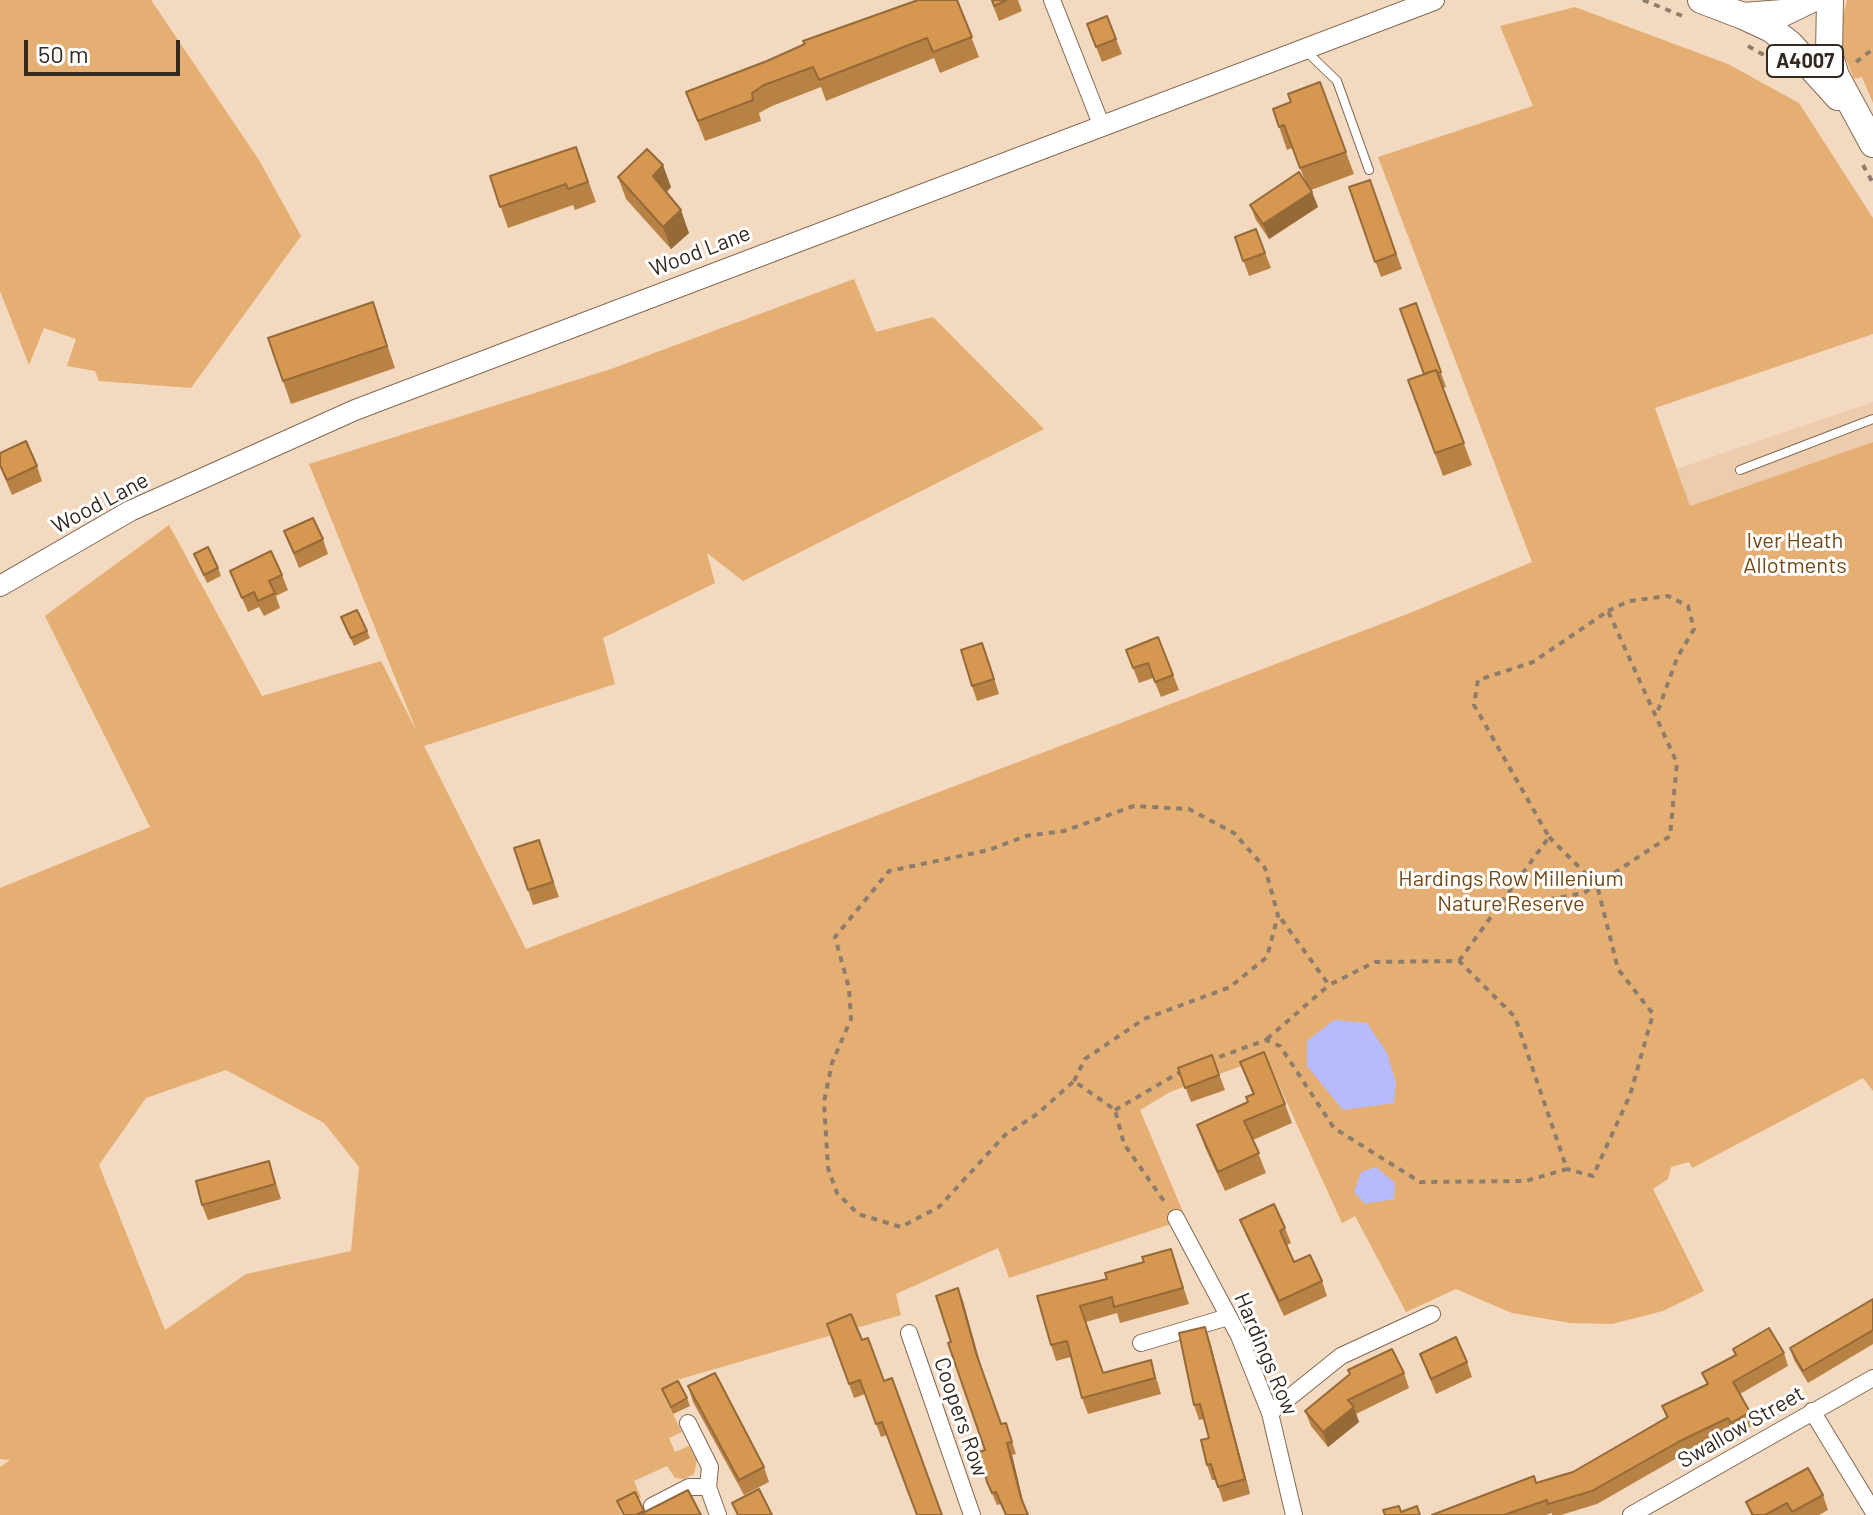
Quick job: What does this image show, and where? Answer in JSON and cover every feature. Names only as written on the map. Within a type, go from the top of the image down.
[{"type":"main road","points":[[1701,0],[1743,16],[1783,13],[1810,0]]},
{"type":"main road","name":"A4007","points":[[1830,0],[1829,53],[1836,76],[1873,144]]},
{"type":"main road","name":"A4007","points":[[1743,16],[1771,29],[1790,44],[1858,116]]},
{"type":"street","points":[[1052,0],[1101,124]]},
{"type":"street","name":"Wood Lane","points":[[0,586],[130,511],[355,410],[1434,0]]},
{"type":"street","name":"Hardings Row","points":[[1176,1218],[1228,1317],[1270,1413],[1294,1515]]},
{"type":"street","points":[[1270,1413],[1341,1356],[1432,1314]]},
{"type":"street","points":[[1141,1343],[1228,1317]]},
{"type":"street","name":"Coopers Row","points":[[909,1333],[972,1515]]},
{"type":"street","name":"Swallow Street","points":[[1631,1515],[1873,1378]]},
{"type":"street","points":[[1812,1411],[1873,1511]]},
{"type":"street","points":[[688,1423],[710,1467],[708,1487],[718,1515]]},
{"type":"street","points":[[652,1506],[689,1487],[708,1487]]},
{"type":"lane","points":[[1303,49],[1337,81],[1369,170]]},
{"type":"lane","points":[[1740,470],[1873,419]]},
{"type":"path","points":[[1266,1040],[1280,1046],[1334,1128],[1420,1182],[1526,1181],[1567,1169],[1593,1176],[1630,1095],[1653,1014],[1618,969],[1597,885],[1549,837],[1474,705],[1478,680],[1533,662],[1608,611],[1629,601],[1668,596],[1688,606],[1694,629],[1677,658],[1656,716]]},
{"type":"path","points":[[1496,909],[1548,902],[1584,893],[1670,836],[1677,763],[1608,611]]},
{"type":"path","points":[[1278,915],[1267,957],[1230,987],[1144,1019],[1085,1059],[1074,1081],[1037,1114],[1005,1135],[939,1207],[901,1227],[858,1214],[837,1193],[828,1168],[824,1102],[832,1063],[851,1019],[849,988],[835,937],[889,871],[989,850],[1026,836],[1064,831],[1134,806],[1189,809],[1234,833],[1265,868],[1278,915],[1329,985]]},
{"type":"path","points":[[1459,961],[1549,837]]},
{"type":"path","points":[[1198,1064],[1266,1040],[1329,985],[1375,962],[1459,961],[1515,1017],[1567,1169]]},
{"type":"path","points":[[1115,1110],[1184,1069]]},
{"type":"path","points":[[1074,1081],[1115,1110],[1124,1144],[1176,1218]]},
{"type":"shaded area","points":[[1873,402],[1873,442],[1690,506],[1677,469]]},
{"type":"green space","points":[[0,0],[151,0],[259,160],[301,236],[191,388],[99,381],[95,371],[67,366],[76,339],[44,328],[29,365],[0,291]]},
{"type":"green space","points":[[1847,0],[1873,0],[1873,103],[1862,77],[1854,79],[1844,54],[1840,30]]},
{"type":"green space","points":[[1575,7],[1728,64],[1799,103],[1873,218],[1873,334],[1655,408],[1690,506],[1873,442],[1873,1091],[1863,1078],[1692,1168],[1689,1162],[1671,1167],[1668,1179],[1653,1189],[1704,1291],[1663,1311],[1612,1324],[1570,1323],[1512,1313],[1456,1289],[1406,1312],[1355,1216],[1342,1223],[1266,1057],[1170,1092],[1140,1110],[1186,1219],[1009,1278],[998,1248],[896,1294],[901,1315],[677,1380],[681,1389],[665,1398],[682,1432],[669,1438],[675,1452],[689,1446],[697,1460],[694,1474],[684,1479],[675,1478],[667,1466],[634,1481],[641,1497],[619,1509],[622,1515],[0,1515],[0,1467],[10,1460],[0,1459],[0,888],[150,827],[45,616],[169,525],[262,696],[381,661],[417,732],[309,464],[611,369],[854,279],[876,332],[933,317],[1044,429],[743,581],[707,553],[715,583],[603,638],[615,684],[424,746],[526,949],[1410,613],[1532,562],[1378,157],[1533,106],[1500,26]],"holes":[[[226,1070],[324,1123],[359,1167],[351,1251],[246,1274],[165,1330],[99,1165],[146,1098]]]},
{"type":"water","points":[[1334,1020],[1367,1023],[1387,1053],[1396,1083],[1394,1103],[1343,1110],[1307,1066],[1307,1041]]},
{"type":"water","points":[[1376,1167],[1395,1183],[1394,1199],[1365,1204],[1354,1192],[1361,1172]]},
{"type":"building","points":[[918,0],[957,0],[972,37],[933,52],[927,38],[819,80],[813,67],[764,85],[752,93],[753,100],[698,121],[686,92],[767,61],[805,44],[803,41]]},
{"type":"building","points":[[992,0],[1007,0],[994,6]]},
{"type":"building","points":[[1107,16],[1116,39],[1096,47],[1087,24]]},
{"type":"building","points":[[1320,82],[1346,152],[1300,168],[1284,125],[1279,127],[1273,109],[1291,102],[1288,94]]},
{"type":"building","points":[[576,147],[588,182],[568,189],[566,184],[500,207],[490,176]]},
{"type":"building","points":[[647,149],[663,165],[653,176],[681,210],[663,227],[618,177]]},
{"type":"building","points":[[1299,172],[1312,192],[1263,224],[1250,205]]},
{"type":"building","points":[[1370,180],[1396,254],[1375,262],[1349,187]]},
{"type":"building","points":[[1256,229],[1265,253],[1243,261],[1235,237]]},
{"type":"building","points":[[373,302],[387,346],[283,381],[268,338]]},
{"type":"building","points":[[1416,303],[1441,372],[1436,370],[1424,374],[1400,309]]},
{"type":"building","points":[[1436,370],[1464,443],[1435,453],[1408,380]]},
{"type":"building","points":[[26,441],[37,466],[7,480],[0,465],[0,453]]},
{"type":"building","points":[[313,518],[323,539],[294,553],[284,531]]},
{"type":"building","points":[[208,547],[218,568],[204,575],[194,554]]},
{"type":"building","points":[[271,551],[282,575],[269,581],[275,593],[258,601],[254,592],[242,598],[230,571]]},
{"type":"building","points":[[357,610],[367,631],[351,638],[341,617]]},
{"type":"building","points":[[1158,637],[1173,675],[1155,682],[1148,663],[1133,668],[1126,650]]},
{"type":"building","points":[[982,643],[994,679],[972,686],[961,650]]},
{"type":"building","points":[[539,840],[553,882],[528,890],[514,848]]},
{"type":"building","points":[[1264,1052],[1285,1104],[1244,1121],[1259,1153],[1218,1172],[1197,1125],[1248,1102],[1246,1097],[1254,1094],[1240,1062]]},
{"type":"building","points":[[1212,1055],[1219,1075],[1185,1088],[1178,1068]]},
{"type":"building","points":[[269,1161],[275,1184],[202,1205],[196,1181]]},
{"type":"building","points":[[1274,1204],[1285,1228],[1280,1231],[1294,1262],[1310,1255],[1322,1281],[1279,1301],[1240,1220]]},
{"type":"building","points":[[1171,1249],[1183,1288],[1114,1307],[1112,1297],[1080,1306],[1103,1373],[1151,1360],[1155,1378],[1082,1398],[1067,1341],[1051,1345],[1037,1296],[1107,1279],[1105,1273],[1144,1262],[1142,1257]]},
{"type":"building","points":[[958,1288],[976,1353],[1001,1424],[1006,1423],[1012,1442],[1007,1443],[1028,1515],[1006,1515],[996,1492],[992,1493],[987,1482],[979,1452],[985,1450],[948,1343],[951,1342],[936,1296]]},
{"type":"building","points":[[1873,1299],[1873,1330],[1803,1371],[1790,1348]]},
{"type":"building","points":[[851,1314],[862,1340],[868,1338],[884,1381],[892,1378],[942,1515],[917,1515],[882,1422],[876,1424],[860,1380],[849,1384],[827,1324]]},
{"type":"building","points":[[1205,1327],[1245,1479],[1218,1487],[1211,1464],[1207,1465],[1201,1440],[1209,1438],[1200,1404],[1194,1405],[1179,1333]]},
{"type":"building","points":[[1769,1328],[1784,1353],[1733,1382],[1750,1412],[1731,1423],[1728,1418],[1680,1441],[1592,1491],[1548,1504],[1547,1500],[1504,1515],[1432,1515],[1534,1476],[1536,1483],[1573,1472],[1668,1417],[1662,1406],[1708,1384],[1702,1373],[1736,1355],[1733,1349]]},
{"type":"building","points":[[1456,1337],[1467,1362],[1431,1379],[1420,1354]]},
{"type":"building","points":[[1392,1349],[1404,1373],[1348,1400],[1354,1407],[1323,1432],[1305,1411],[1350,1374],[1348,1370]]},
{"type":"building","points":[[715,1373],[764,1467],[739,1480],[688,1386]]},
{"type":"building","points":[[678,1381],[687,1398],[671,1407],[662,1389]]},
{"type":"building","points":[[1808,1468],[1823,1495],[1792,1512],[1787,1503],[1765,1515],[1753,1515],[1746,1502]]},
{"type":"building","points":[[759,1489],[772,1515],[738,1515],[732,1503]]},
{"type":"building","points":[[688,1490],[701,1515],[639,1515]]},
{"type":"building","points":[[635,1492],[644,1511],[624,1515],[617,1501]]},
{"type":"building","points":[[1399,1506],[1401,1512],[1417,1506],[1420,1515],[1385,1515],[1383,1510]]},
{"type":"park label","name":"Iver Heath Allotments","points":[[1795,554]]},
{"type":"park label","name":"Hardings Row Millenium Nature Reserve","points":[[1511,892]]}]
